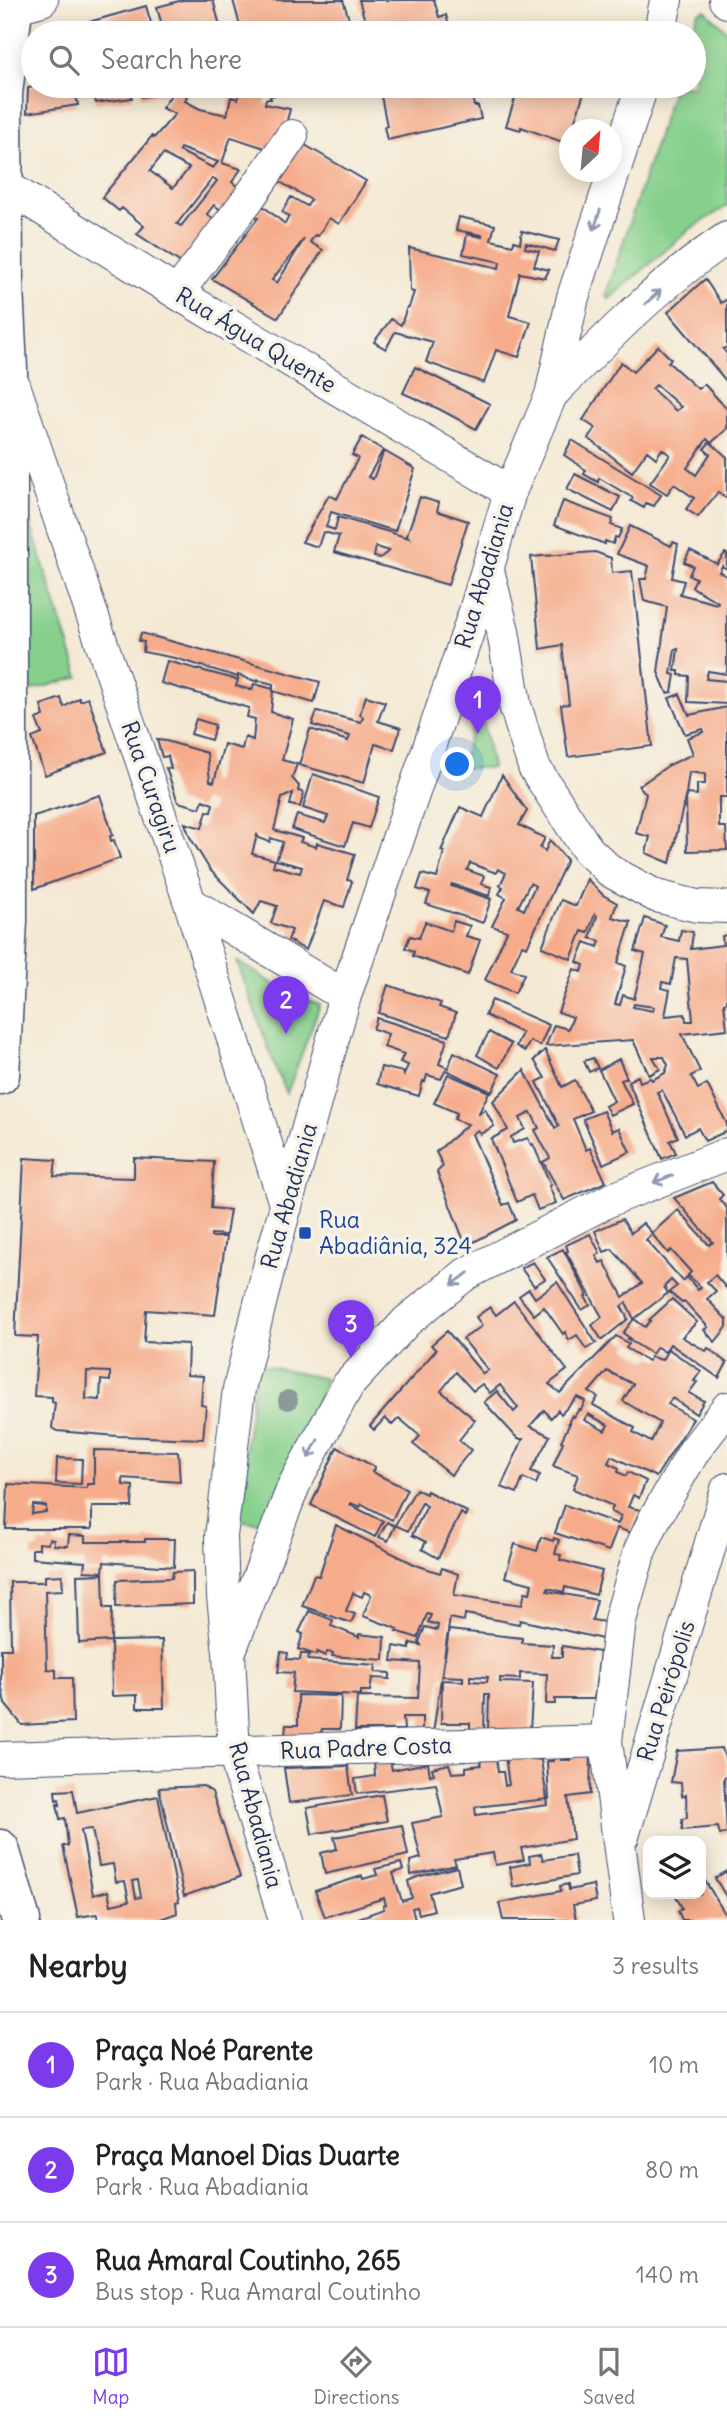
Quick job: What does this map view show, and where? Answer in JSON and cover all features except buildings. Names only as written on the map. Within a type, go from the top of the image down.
[{"type":"main road","points":[[0,1075],[8,921],[8,369],[4,287],[4,94],[18,5]]},
{"type":"main road","points":[[0,1849],[21,1920]]},
{"type":"street","points":[[662,21],[666,0]]},
{"type":"street","points":[[551,395],[573,298],[638,98]]},
{"type":"street","points":[[177,293],[250,198],[292,136]]},
{"type":"street","name":"Rua Água Quente","points":[[4,185],[177,293],[510,492]]},
{"type":"street","points":[[551,395],[618,326],[727,238]]},
{"type":"street","points":[[573,298],[578,307],[588,314],[618,326]]},
{"type":"street","name":"Rua Curagiru","points":[[8,369],[190,903],[286,1208]]},
{"type":"street","name":"Rua Abadiania","points":[[285,1920],[234,1752],[221,1536],[239,1389],[250,1339],[345,996],[488,570],[510,492],[551,395]]},
{"type":"street","points":[[488,570],[503,631],[515,705],[534,767],[587,849],[610,871],[656,896],[697,906],[727,907]]},
{"type":"street","points":[[190,903],[345,996]]},
{"type":"street","points":[[229,1653],[294,1485],[348,1385],[407,1321],[466,1274],[610,1200],[727,1154]]},
{"type":"street","name":"Rua Peirópolis","points":[[629,1920],[606,1741],[620,1620],[640,1550],[655,1518],[694,1451],[727,1408]]},
{"type":"street","name":"Rua Peirópolis","points":[[620,1847],[716,1553],[727,1489]]},
{"type":"street","name":"Rua Padre Costa","points":[[0,1758],[606,1741]]},
{"type":"green space","points":[[705,10],[727,31],[727,206],[689,230],[609,299],[606,295],[670,98],[706,98],[706,21],[695,21],[698,13]]},
{"type":"green space","points":[[21,494],[79,677],[21,693]]},
{"type":"green space","points":[[479,700],[492,768],[461,768]]},
{"type":"green space","points":[[237,961],[290,994],[320,1005],[287,1093],[277,1072]]},
{"type":"green space","points":[[256,1364],[326,1379],[269,1524],[236,1520]]},
{"type":"place","name":"Praça Noé Parente","points":[[478,734]]},
{"type":"place","name":"Praça Manoel Dias Duarte","points":[[286,1034]]},
{"type":"place","name":"Rua Abadiânia, 324","points":[[305,1233]]},
{"type":"place","name":"Rua Amaral Coutinho, 265","points":[[351,1358]]}]
